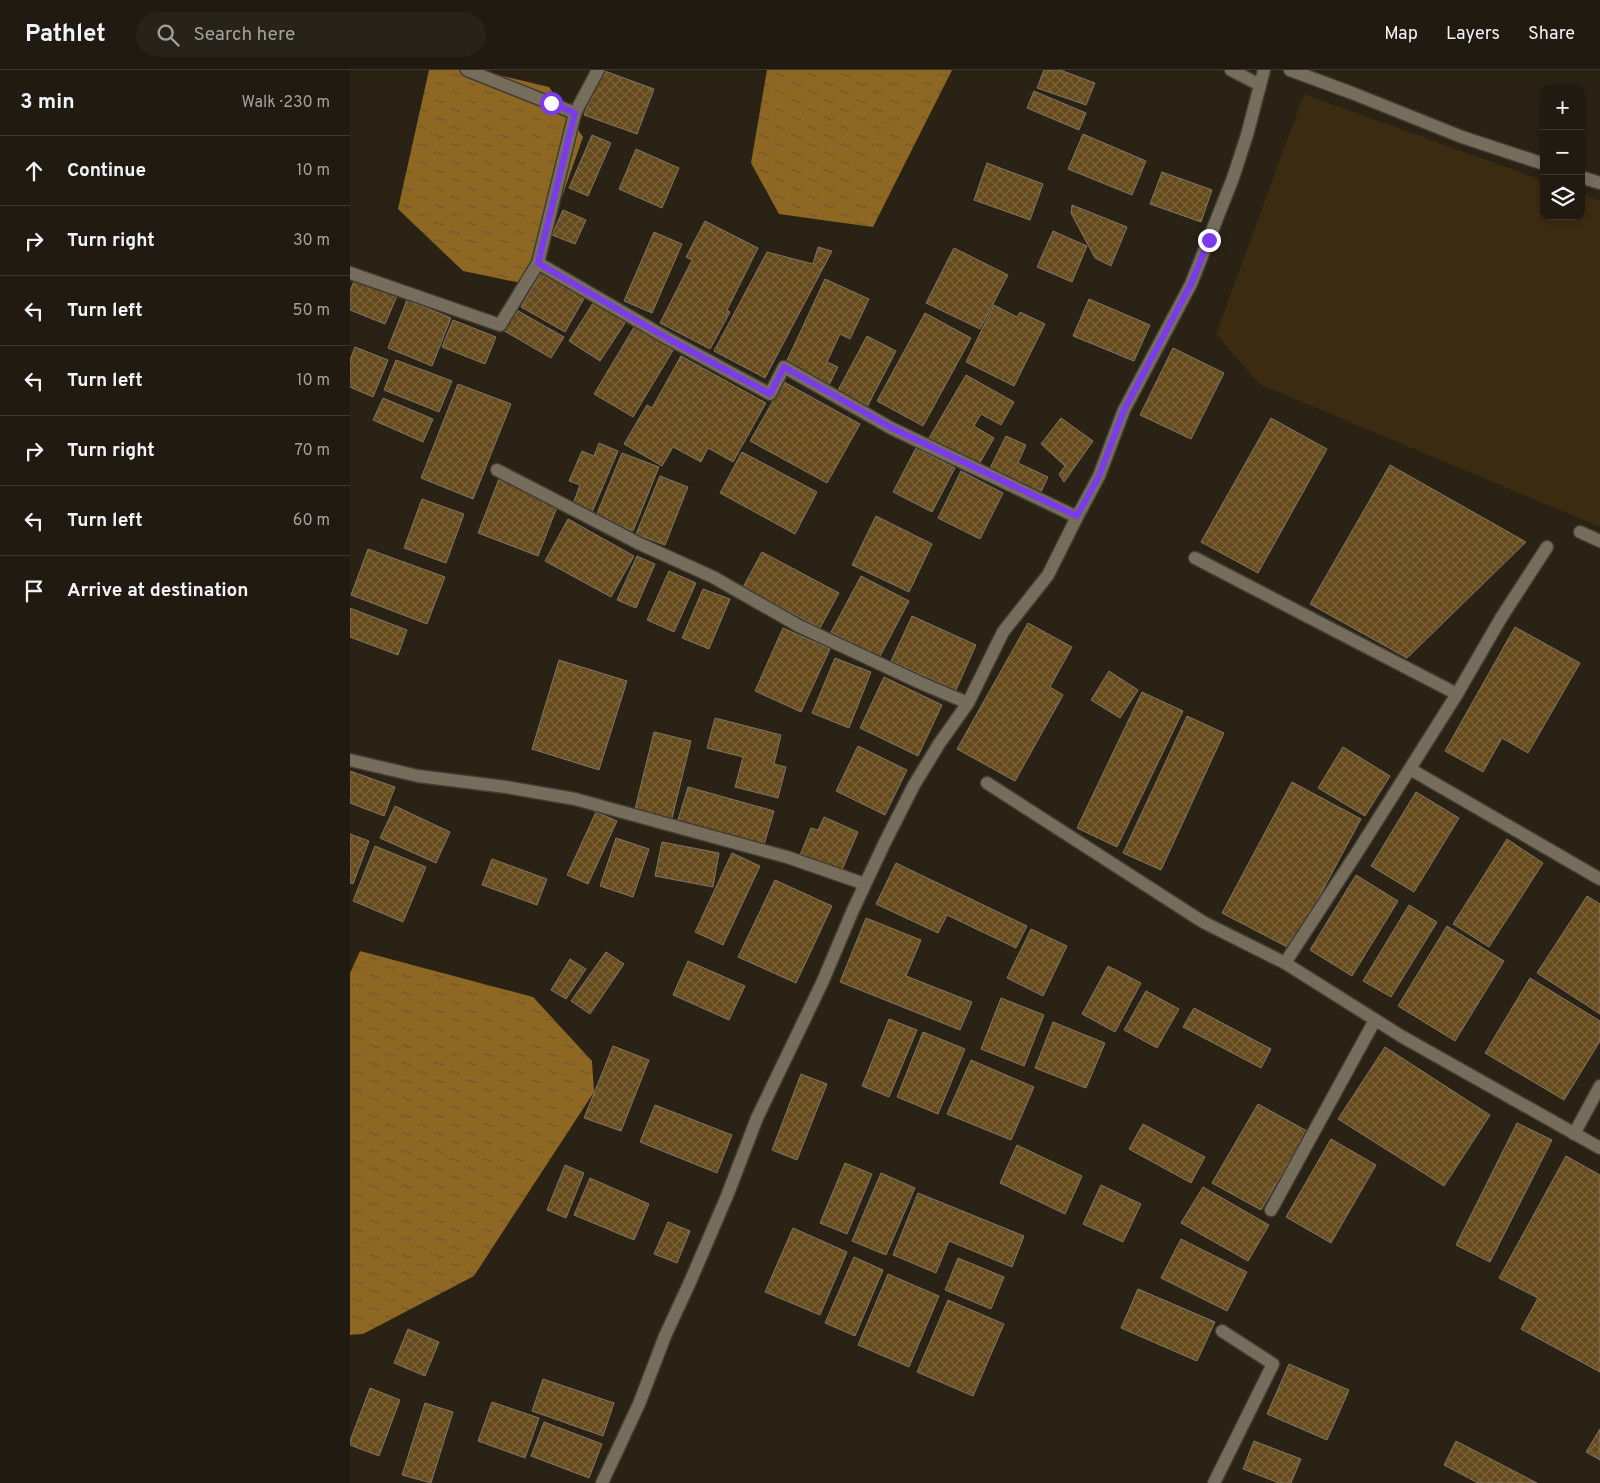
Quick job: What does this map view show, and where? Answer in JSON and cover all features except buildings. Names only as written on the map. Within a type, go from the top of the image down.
[{"type":"street","points":[[467,70],[575,113]]},
{"type":"street","points":[[350,273],[500,325],[538,263],[575,113],[598,70]]},
{"type":"street","points":[[1231,70],[1260,85]]},
{"type":"street","points":[[602,1483],[639,1404],[665,1336],[723,1204],[757,1118],[822,983],[865,884],[914,785],[939,744],[968,703],[1003,632],[1048,575],[1099,476],[1124,410],[1191,284],[1233,178],[1247,135],[1264,70]]},
{"type":"street","points":[[1290,70],[1462,137],[1540,163]]},
{"type":"street","points":[[1585,178],[1600,183]]},
{"type":"street","points":[[538,263],[667,338],[770,394],[784,367],[892,428],[1077,516]]},
{"type":"street","points":[[497,470],[640,544],[713,577],[799,626],[968,703]]},
{"type":"street","points":[[1580,532],[1600,540]]},
{"type":"street","points":[[1284,963],[1410,769],[1457,694],[1501,618],[1547,547]]},
{"type":"street","points":[[1195,558],[1457,694]]},
{"type":"street","points":[[350,760],[418,776],[506,787],[575,799],[787,857],[865,884]]},
{"type":"street","points":[[1410,769],[1600,879]]},
{"type":"street","points":[[987,783],[1074,837],[1144,885],[1203,922],[1284,963],[1401,1036],[1600,1148]]},
{"type":"street","points":[[1270,1210],[1375,1020]]},
{"type":"street","points":[[1574,1134],[1600,1086]]},
{"type":"street","points":[[1214,1483],[1273,1364],[1222,1331]]},
{"type":"shaded area","points":[[1304,94],[1540,180],[1540,220],[1585,220],[1585,195],[1600,201],[1600,527],[1259,384],[1216,334]]},
{"type":"water","points":[[429,70],[477,70],[549,87],[583,137],[531,285],[463,271],[398,209]]},
{"type":"water","points":[[767,70],[952,70],[873,227],[779,214],[751,163]]},
{"type":"water","points":[[360,951],[533,997],[592,1061],[594,1092],[474,1276],[363,1334],[350,1335],[350,973]]},
{"type":"route","points":[[551,103],[575,113],[538,263],[667,338],[770,394],[784,367],[892,428],[1077,516],[1099,476],[1124,410],[1191,284],[1209,240]]}]
